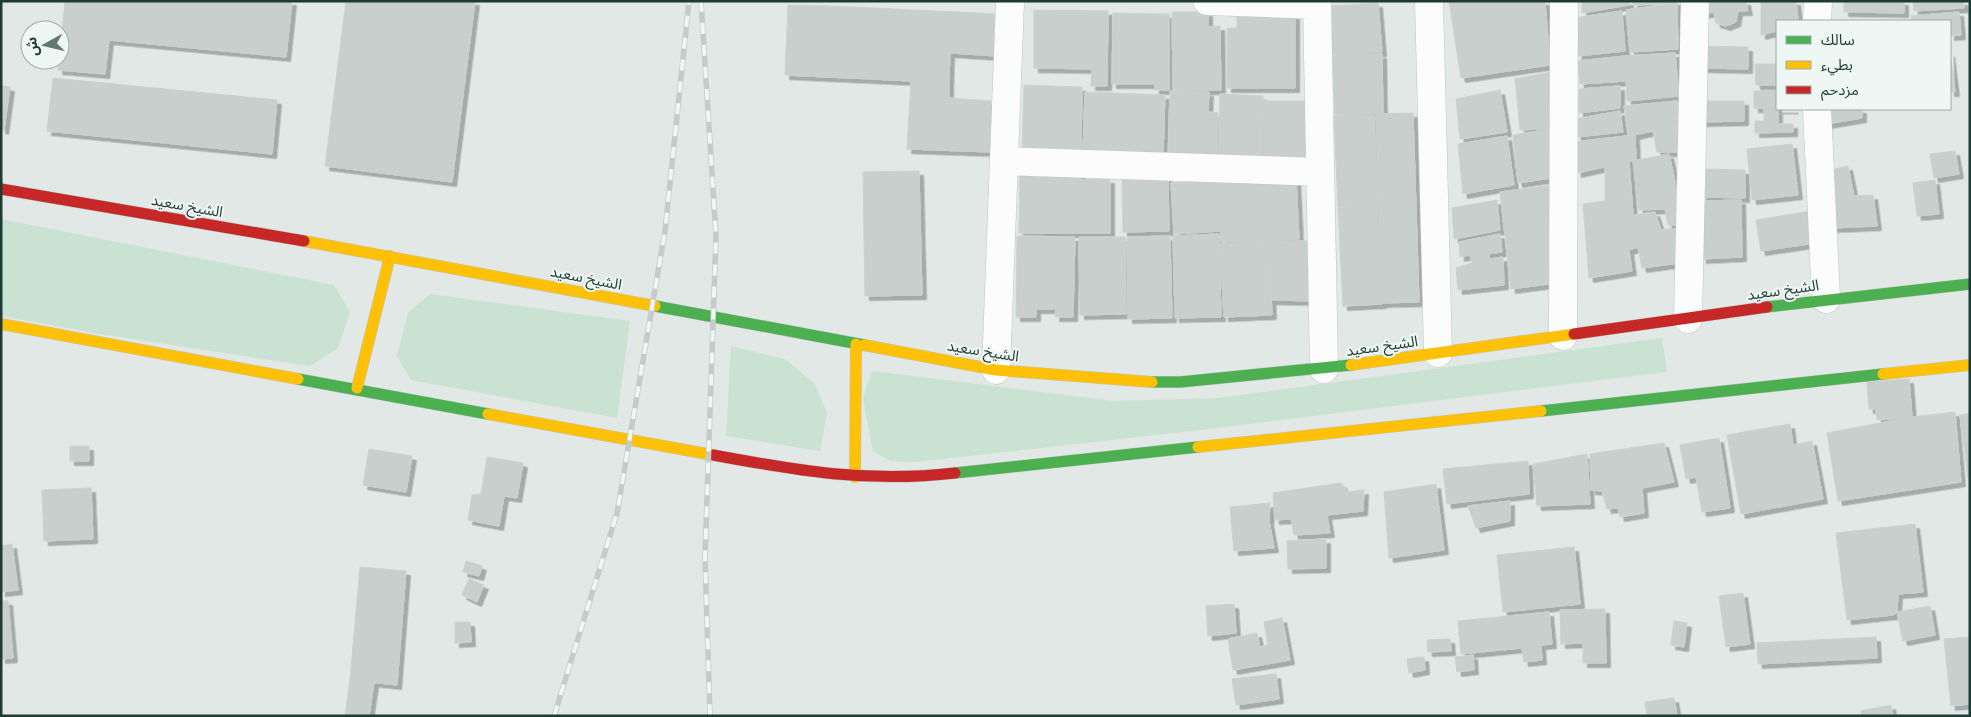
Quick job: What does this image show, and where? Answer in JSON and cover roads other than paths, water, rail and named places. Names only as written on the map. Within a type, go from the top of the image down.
[{"type":"main road","name":"الشيخ سعيد","points":[[1,189],[390,256],[996,370],[1122,381],[1180,382],[1324,369],[1826,299],[1970,284]]},
{"type":"main road","points":[[357,388],[390,256]]},
{"type":"main road","points":[[1,324],[795,470],[854,477],[912,478],[963,473],[1970,365]]},
{"type":"main road","points":[[854,477],[856,344]]},
{"type":"street","points":[[996,370],[1010,1]]},
{"type":"street","points":[[1207,1],[1317,3],[1324,369]]},
{"type":"street","points":[[1429,1],[1438,353]]},
{"type":"street","points":[[1562,336],[1564,1]]},
{"type":"street","points":[[1688,318],[1695,1]]},
{"type":"street","points":[[1817,20],[1818,1]]},
{"type":"street","points":[[1817,110],[1826,299]]},
{"type":"street","points":[[1004,162],[1320,172]]},
{"type":"railway","points":[[554,716],[617,513],[665,231],[689,1]]},
{"type":"railway","points":[[701,1],[716,236],[705,558],[710,716]]}]
